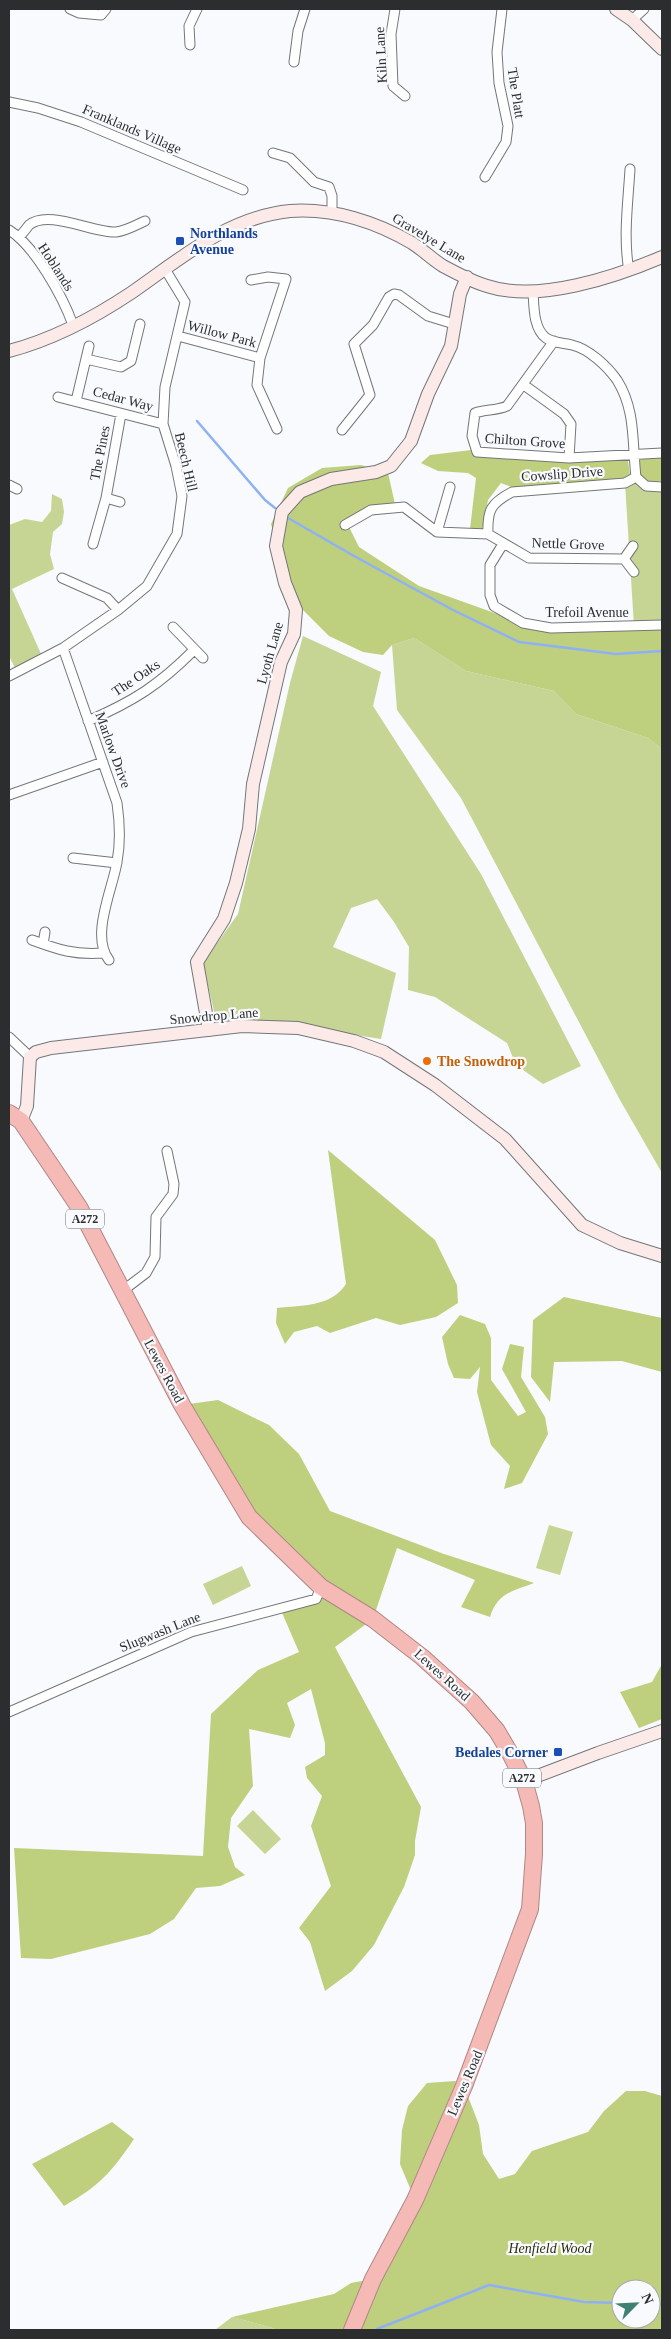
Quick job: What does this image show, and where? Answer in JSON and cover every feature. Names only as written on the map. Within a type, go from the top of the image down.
[{"type":"highway","name":"Lewes Road","points":[[15,1117],[78,1207],[182,1405],[249,1517],[321,1587],[373,1619],[422,1656],[472,1702],[497,1731],[524,1781],[534,1823],[530,1909],[464,2086],[415,2200],[373,2279],[352,2330]]},
{"type":"street","points":[[70,9],[79,13],[101,15],[106,9]]},
{"type":"street","points":[[190,44],[189,26],[197,9]]},
{"type":"street","points":[[294,62],[298,31],[306,9]]},
{"type":"street","name":"Kiln Lane","points":[[394,9],[390,34],[394,86],[405,96]]},
{"type":"street","name":"The Platt","points":[[485,177],[506,142],[508,126],[499,83],[497,52],[502,9]]},
{"type":"street","points":[[616,9],[632,20],[662,49]]},
{"type":"street","points":[[632,20],[644,9]]},
{"type":"street","name":"Franklands Village","points":[[9,102],[38,108],[82,122],[243,190]]},
{"type":"street","points":[[9,351],[48,337],[110,306],[233,226],[260,216],[291,211],[328,214],[332,196],[330,187],[314,182],[290,158],[272,153]]},
{"type":"street","points":[[629,271],[626,254],[626,225],[630,169]]},
{"type":"street","name":"Gravelye Lane","points":[[328,214],[376,224],[414,244],[443,266],[486,286],[503,290],[549,291],[629,271],[662,257]]},
{"type":"street","points":[[19,237],[30,224],[44,220],[56,220],[93,230],[116,232],[145,221]]},
{"type":"street","name":"Hoblands","points":[[9,230],[19,237],[45,271],[67,310],[73,325]]},
{"type":"street","name":"Beech Hill","points":[[9,676],[63,648],[118,610],[147,586],[177,534],[182,496],[176,466],[163,424],[165,387],[185,302],[165,269]]},
{"type":"street","name":"Willow Park","points":[[251,280],[268,276],[286,279],[260,358],[257,385],[277,428]]},
{"type":"street","name":"Lyoth Lane","points":[[209,1030],[197,962],[224,919],[236,883],[249,829],[253,784],[281,662],[294,634],[296,610],[285,583],[276,546],[282,512],[300,492],[331,478],[376,472],[392,466],[411,440],[428,394],[451,346],[460,294],[467,277]]},
{"type":"street","points":[[533,291],[536,324],[546,338],[574,345],[585,351],[606,366],[616,379],[629,407],[633,424],[636,477],[646,486],[662,487]]},
{"type":"street","points":[[342,430],[374,396],[354,344],[373,325],[389,297],[394,294],[399,295],[428,316],[454,324]]},
{"type":"street","name":"Cedar Way","points":[[86,359],[121,367],[131,361],[140,324]]},
{"type":"street","name":"Willow Park","points":[[178,336],[260,358]]},
{"type":"street","name":"Chilton Grove","points":[[554,341],[507,406],[498,410],[475,412],[472,436],[477,452],[569,458],[662,453]]},
{"type":"street","name":"Cedar Way","points":[[76,401],[89,346]]},
{"type":"street","points":[[524,385],[564,414],[570,424],[569,458]]},
{"type":"street","name":"Cedar Way","points":[[58,397],[163,424]]},
{"type":"street","name":"The Pines","points":[[93,544],[106,498],[122,414]]},
{"type":"street","name":"Cowslip Drive","points":[[488,534],[488,518],[495,501],[512,492],[625,483],[636,477]]},
{"type":"street","points":[[437,532],[450,487]]},
{"type":"street","name":"The Pines","points":[[106,498],[120,502]]},
{"type":"street","points":[[345,525],[371,510],[404,507],[437,532],[488,534]]},
{"type":"street","name":"Nettle Grove","points":[[488,534],[529,558],[624,559]]},
{"type":"street","name":"Trefoil Avenue","points":[[503,544],[490,565],[490,595],[494,606],[523,623],[551,628],[662,625]]},
{"type":"street","name":"Nettle Grove","points":[[624,559],[633,546]]},
{"type":"street","name":"Nettle Grove","points":[[624,559],[634,572]]},
{"type":"street","points":[[62,578],[107,598],[118,610]]},
{"type":"street","points":[[173,627],[203,658]]},
{"type":"street","name":"Marlow Drive","points":[[32,940],[54,950],[74,954],[106,956],[103,913],[117,863],[121,829],[117,803],[63,648]]},
{"type":"street","name":"The Oaks","points":[[88,721],[128,704],[149,690],[194,650]]},
{"type":"street","points":[[9,795],[103,762]]},
{"type":"street","points":[[78,856],[117,863]]},
{"type":"street","points":[[43,944],[45,932]]},
{"type":"street","name":"Snowdrop Lane","points":[[30,1057],[36,1052],[51,1048],[242,1026],[298,1028],[354,1041],[384,1052],[435,1085],[505,1139],[582,1225],[620,1243],[662,1256]]},
{"type":"street","points":[[9,1037],[30,1057],[27,1106],[15,1117]]},
{"type":"street","points":[[121,1292],[150,1269],[155,1257],[156,1216],[173,1194],[174,1184],[167,1151]]},
{"type":"street","name":"Slugwash Lane","points":[[9,1712],[191,1632],[316,1599],[321,1587]]},
{"type":"street","points":[[524,1781],[598,1752],[662,1731]]},
{"type":"green space","points":[[471,450],[504,458],[624,458],[628,461],[630,475],[623,481],[581,485],[540,485],[514,488],[501,483],[488,500],[482,530],[470,529],[476,478],[468,473],[438,471],[421,463],[430,455]]},
{"type":"green space","points":[[662,456],[662,481],[646,484],[638,477],[638,460]]},
{"type":"green space","points":[[361,465],[388,473],[395,504],[367,506],[347,523],[359,547],[419,586],[523,623],[551,628],[662,625],[662,749],[648,738],[576,714],[554,691],[466,671],[414,638],[392,645],[383,655],[363,652],[329,636],[292,599],[271,524],[288,488],[322,468]]},
{"type":"green space","points":[[625,483],[662,483],[662,625],[634,626]]},
{"type":"green space","points":[[52,494],[62,499],[64,512],[62,524],[53,532],[50,554],[54,569],[12,589],[42,656],[16,670],[9,656],[9,525],[25,519],[42,522],[51,511]]},
{"type":"green space","points":[[303,636],[381,672],[373,706],[481,874],[581,1066],[543,1084],[516,1065],[507,1043],[435,997],[408,990],[409,947],[377,899],[351,908],[333,947],[396,973],[381,1039],[279,1023],[216,1020],[203,963],[238,914],[290,683]]},
{"type":"green space","points":[[414,638],[466,671],[554,691],[576,714],[648,738],[662,749],[662,1173],[620,1100],[461,798],[397,710],[392,645]]},
{"type":"green space","points":[[328,1150],[435,1240],[457,1285],[458,1303],[436,1317],[400,1325],[376,1318],[330,1333],[317,1326],[294,1332],[285,1344],[276,1323],[277,1308],[316,1304],[333,1297],[346,1284]]},
{"type":"green space","points":[[564,1297],[662,1318],[662,1372],[622,1361],[554,1362],[550,1402],[531,1377],[533,1320]]},
{"type":"green space","points":[[460,1315],[485,1324],[491,1338],[491,1380],[518,1416],[526,1412],[502,1369],[510,1344],[524,1347],[521,1377],[545,1417],[548,1434],[522,1483],[504,1489],[510,1466],[491,1445],[477,1392],[480,1367],[470,1379],[454,1378],[448,1364],[442,1337]]},
{"type":"green space","points":[[218,1400],[269,1425],[299,1454],[330,1511],[444,1554],[534,1583],[501,1598],[490,1617],[461,1607],[475,1580],[397,1548],[373,1619],[335,1647],[421,1807],[415,1841],[415,1855],[404,1887],[374,1945],[352,1971],[325,1991],[310,1942],[299,1928],[331,1886],[311,1826],[322,1796],[307,1778],[305,1767],[325,1755],[325,1743],[311,1689],[287,1703],[295,1725],[290,1738],[249,1729],[253,1786],[231,1818],[228,1847],[235,1867],[245,1875],[220,1886],[196,1888],[174,1919],[150,1934],[51,1959],[21,1958],[14,1848],[203,1856],[211,1714],[258,1670],[299,1652],[280,1608],[316,1599],[321,1587],[249,1517],[182,1405]]},
{"type":"green space","points":[[549,1525],[573,1532],[560,1575],[536,1568]]},
{"type":"green space","points":[[242,1566],[251,1586],[213,1605],[203,1584]]},
{"type":"green space","points":[[662,1664],[662,1719],[639,1728],[620,1692],[652,1682]]},
{"type":"green space","points":[[253,1810],[281,1839],[265,1854],[237,1826]]},
{"type":"green space","name":"Henfield Wood","points":[[455,2081],[464,2086],[479,2125],[483,2154],[499,2179],[515,2174],[532,2151],[588,2132],[604,2111],[626,2091],[645,2091],[662,2096],[662,2330],[275,2330],[232,2317],[334,2294],[351,2283],[373,2279],[415,2200],[400,2164],[402,2130],[408,2106],[427,2083]]},
{"type":"green space","points":[[112,2122],[134,2139],[104,2178],[64,2206],[32,2164]]},
{"type":"green space","points":[[232,2317],[273,2328],[275,2330],[215,2330]]},
{"type":"waterway","points":[[197,421],[265,500],[275,508]]},
{"type":"waterway","points":[[288,518],[453,610],[519,642],[616,654],[662,651]]},
{"type":"waterway","points":[[377,2329],[489,2285],[584,2302],[611,2303]]},
{"type":"place","name":"Northlands Avenue","points":[[180,241]]},
{"type":"place","name":"The Snowdrop","points":[[427,1061]]},
{"type":"place","name":"Bedales Corner","points":[[558,1752]]}]
